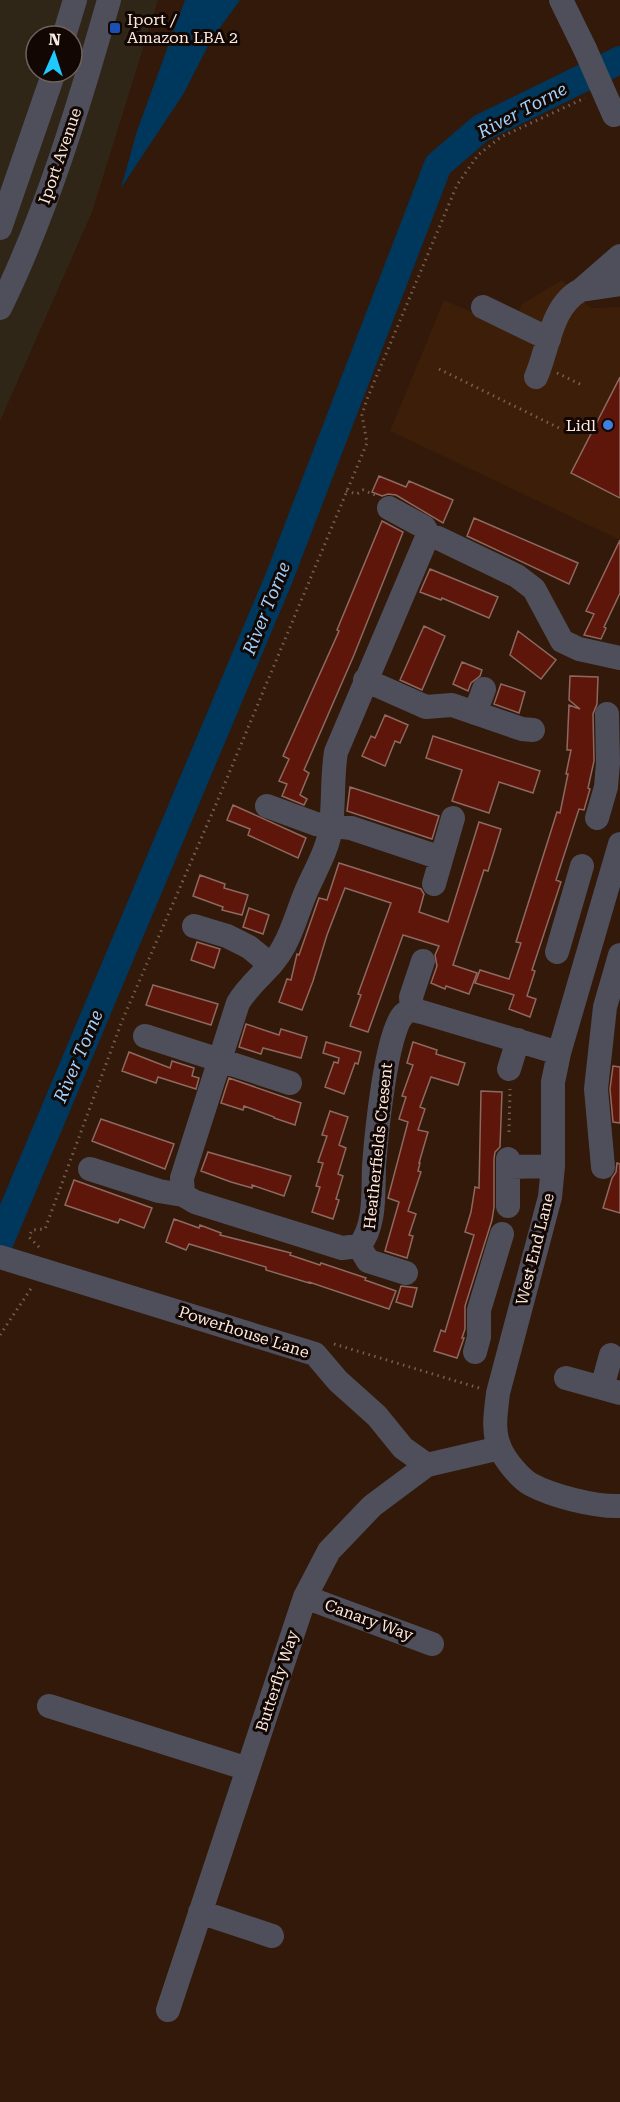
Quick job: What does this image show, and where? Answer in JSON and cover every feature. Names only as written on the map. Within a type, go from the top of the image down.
[{"type":"street","points":[[68,24],[75,0]]},
{"type":"street","name":"Iport Avenue","points":[[0,308],[49,189],[88,75],[109,0]]},
{"type":"street","points":[[561,0],[617,120]]},
{"type":"street","name":"Iport Avenue","points":[[3,214],[50,84]]},
{"type":"street","points":[[539,371],[554,323],[564,306],[620,256]]},
{"type":"street","points":[[581,290],[620,284]]},
{"type":"street","points":[[483,307],[549,339]]},
{"type":"street","points":[[389,508],[424,527],[430,537]]},
{"type":"street","points":[[430,537],[438,538],[517,576],[534,589],[562,641],[579,649],[620,658]]},
{"type":"street","points":[[183,1195],[182,1178],[238,1003],[247,988],[271,965],[284,947],[326,849],[331,825],[332,773],[336,752],[425,542],[430,537]]},
{"type":"street","points":[[365,680],[426,707],[452,705],[521,728]]},
{"type":"street","points":[[475,713],[484,689]]},
{"type":"street","points":[[597,818],[614,763],[607,714]]},
{"type":"street","points":[[267,806],[316,824],[351,828],[441,858]]},
{"type":"street","points":[[434,884],[453,818]]},
{"type":"street","name":"West End Lane","points":[[620,844],[559,1053],[553,1082],[553,1166],[550,1197],[498,1393],[495,1422],[500,1448],[529,1483],[563,1496],[606,1506],[620,1506]]},
{"type":"street","points":[[556,952],[582,866]]},
{"type":"street","points":[[568,912],[598,921]]},
{"type":"street","points":[[194,926],[227,936],[249,947],[271,965]]},
{"type":"street","points":[[603,1167],[596,1089],[610,1056],[605,1007],[620,955]]},
{"type":"street","points":[[423,961],[411,996],[412,1010],[426,1012],[559,1053]]},
{"type":"street","name":"Heatherfields Cresent","points":[[90,1169],[159,1191],[183,1195],[195,1202],[342,1248],[359,1246],[367,1237],[372,1208],[386,1060],[397,1023],[405,1012],[412,1010]]},
{"type":"street","points":[[145,1036],[290,1083]]},
{"type":"street","points":[[511,1075],[518,1040]]},
{"type":"street","points":[[508,1206],[508,1163],[553,1166]]},
{"type":"street","points":[[475,1352],[479,1336],[479,1310],[502,1234]]},
{"type":"street","points":[[359,1246],[368,1261],[406,1273]]},
{"type":"street","name":"Powerhouse Lane","points":[[28,1262],[315,1354],[338,1381],[377,1416],[404,1448],[427,1465]]},
{"type":"street","points":[[490,1271],[528,1282]]},
{"type":"street","points":[[566,1378],[611,1391],[611,1355]]},
{"type":"street","name":"Butterfly Way","points":[[168,2010],[305,1597],[329,1551],[372,1506],[427,1465],[500,1448]]},
{"type":"street","name":"Canary Way","points":[[305,1597],[432,1644]]},
{"type":"street","points":[[49,1706],[248,1769]]},
{"type":"street","points":[[200,1912],[272,1936]]},
{"type":"path","points":[[0,1335],[28,1262],[29,1237],[32,1230],[45,1229],[122,1021],[217,802],[367,442],[362,415],[367,399],[457,185],[478,154],[501,137],[593,94]]},
{"type":"path","points":[[439,369],[561,429]]},
{"type":"path","points":[[539,371],[582,385]]},
{"type":"path","points":[[509,1132],[511,1075]]},
{"type":"shaded area","points":[[0,0],[158,0],[92,212],[0,421]]},
{"type":"shaded area","points":[[562,280],[591,308],[620,307],[620,540],[390,431],[444,300],[512,330],[522,304]]},
{"type":"water","points":[[185,0],[240,0],[211,40],[184,93],[121,188],[137,131]]},
{"type":"building","name":"Lidl","points":[[620,377],[620,498],[571,473]]},
{"type":"building","points":[[379,476],[406,487],[409,481],[453,500],[443,523],[396,495],[382,496],[372,492]]},
{"type":"building","points":[[474,518],[578,563],[569,584],[467,536]]},
{"type":"building","points":[[382,521],[403,532],[354,655],[304,770],[309,773],[300,795],[307,799],[304,805],[282,796],[287,784],[279,781],[289,759],[283,756],[339,631],[337,630]]},
{"type":"building","points":[[620,540],[620,593],[604,627],[606,628],[601,639],[584,635],[594,614],[586,611]]},
{"type":"building","points":[[430,569],[498,597],[489,618],[442,598],[441,600],[420,592]]},
{"type":"building","points":[[424,626],[445,636],[422,690],[400,680]]},
{"type":"building","points":[[518,631],[556,660],[541,679],[510,655]]},
{"type":"building","points":[[462,662],[482,670],[480,676],[471,683],[468,691],[453,684]]},
{"type":"building","points":[[570,676],[598,677],[597,704],[593,714],[594,761],[584,810],[579,809],[556,880],[561,882],[532,970],[535,971],[527,996],[536,999],[530,1017],[509,1009],[514,995],[475,983],[480,970],[509,979],[521,943],[516,942],[557,812],[560,813],[568,774],[566,774],[571,750],[567,750],[569,705],[580,709],[569,700]]},
{"type":"building","points":[[501,684],[525,692],[519,713],[494,704]]},
{"type":"building","points":[[385,715],[408,725],[400,743],[395,741],[385,766],[362,756],[371,736],[375,738]]},
{"type":"building","points":[[433,736],[540,771],[533,793],[499,782],[489,813],[452,801],[462,770],[426,758]]},
{"type":"building","points":[[350,787],[439,816],[432,839],[347,811]]},
{"type":"building","points":[[233,805],[306,838],[298,858],[248,835],[250,829],[227,820]]},
{"type":"building","points":[[479,822],[501,829],[488,871],[484,870],[453,965],[477,973],[469,994],[446,986],[445,989],[431,983],[437,966],[435,955],[439,946],[403,935],[368,1032],[350,1026],[361,995],[358,994],[391,903],[345,888],[302,1010],[279,1002],[287,979],[291,980],[297,954],[299,955],[319,898],[327,900],[339,863],[421,889],[424,894],[419,912],[448,922]]},
{"type":"building","points":[[200,875],[225,884],[224,888],[248,895],[242,915],[222,910],[223,907],[193,896]]},
{"type":"building","points":[[249,908],[269,915],[263,934],[243,927]]},
{"type":"building","points":[[197,942],[220,949],[214,968],[191,960]]},
{"type":"building","points":[[153,985],[218,1004],[211,1025],[146,1005]]},
{"type":"building","points":[[246,1024],[279,1035],[281,1029],[307,1037],[301,1058],[263,1048],[261,1054],[239,1047]]},
{"type":"building","points":[[326,1042],[361,1052],[344,1094],[325,1087],[334,1062],[338,1063],[339,1058],[323,1053]]},
{"type":"building","points":[[413,1042],[437,1050],[436,1054],[465,1063],[458,1085],[431,1077],[420,1107],[425,1109],[418,1130],[428,1132],[419,1163],[418,1171],[421,1172],[408,1211],[416,1214],[409,1235],[413,1236],[407,1258],[385,1251],[399,1202],[388,1198],[408,1122],[399,1119],[406,1097],[402,1096],[413,1065],[407,1063]]},
{"type":"building","points":[[129,1052],[170,1068],[172,1061],[194,1068],[192,1076],[199,1078],[196,1089],[158,1077],[156,1083],[122,1071]]},
{"type":"building","points":[[613,1066],[620,1067],[620,1123],[613,1122],[610,1089]]},
{"type":"building","points":[[229,1078],[301,1103],[295,1125],[244,1106],[243,1110],[221,1103]]},
{"type":"building","points":[[481,1091],[502,1092],[500,1147],[495,1152],[494,1159],[492,1220],[465,1306],[465,1329],[462,1338],[464,1338],[457,1358],[434,1351],[441,1330],[445,1332],[474,1235],[465,1232],[475,1187],[479,1188]]},
{"type":"building","points":[[330,1111],[348,1117],[339,1145],[346,1148],[338,1174],[343,1176],[333,1219],[312,1212],[320,1187],[316,1186],[323,1163],[318,1162],[327,1136],[322,1135]]},
{"type":"building","points":[[101,1119],[174,1144],[165,1169],[92,1141]]},
{"type":"building","points":[[208,1152],[291,1176],[284,1196],[252,1185],[252,1188],[231,1182],[201,1171]]},
{"type":"building","points":[[617,1163],[620,1164],[620,1213],[603,1208]]},
{"type":"building","points":[[74,1180],[152,1208],[144,1228],[120,1219],[118,1223],[65,1205]]},
{"type":"building","points":[[174,1219],[199,1228],[200,1225],[221,1233],[220,1235],[291,1253],[290,1255],[366,1278],[365,1280],[396,1291],[389,1309],[266,1270],[266,1267],[189,1244],[186,1250],[166,1242]]},
{"type":"building","points":[[401,1286],[417,1288],[412,1307],[396,1302]]},
{"type":"waterway","name":"River Torne","points":[[0,1241],[279,578],[438,165],[481,128],[620,60]]},
{"type":"place","name":"Iport / Amazon LBA 2","points":[[115,28]]},
{"type":"place","name":"Lidl","points":[[608,425]]}]
